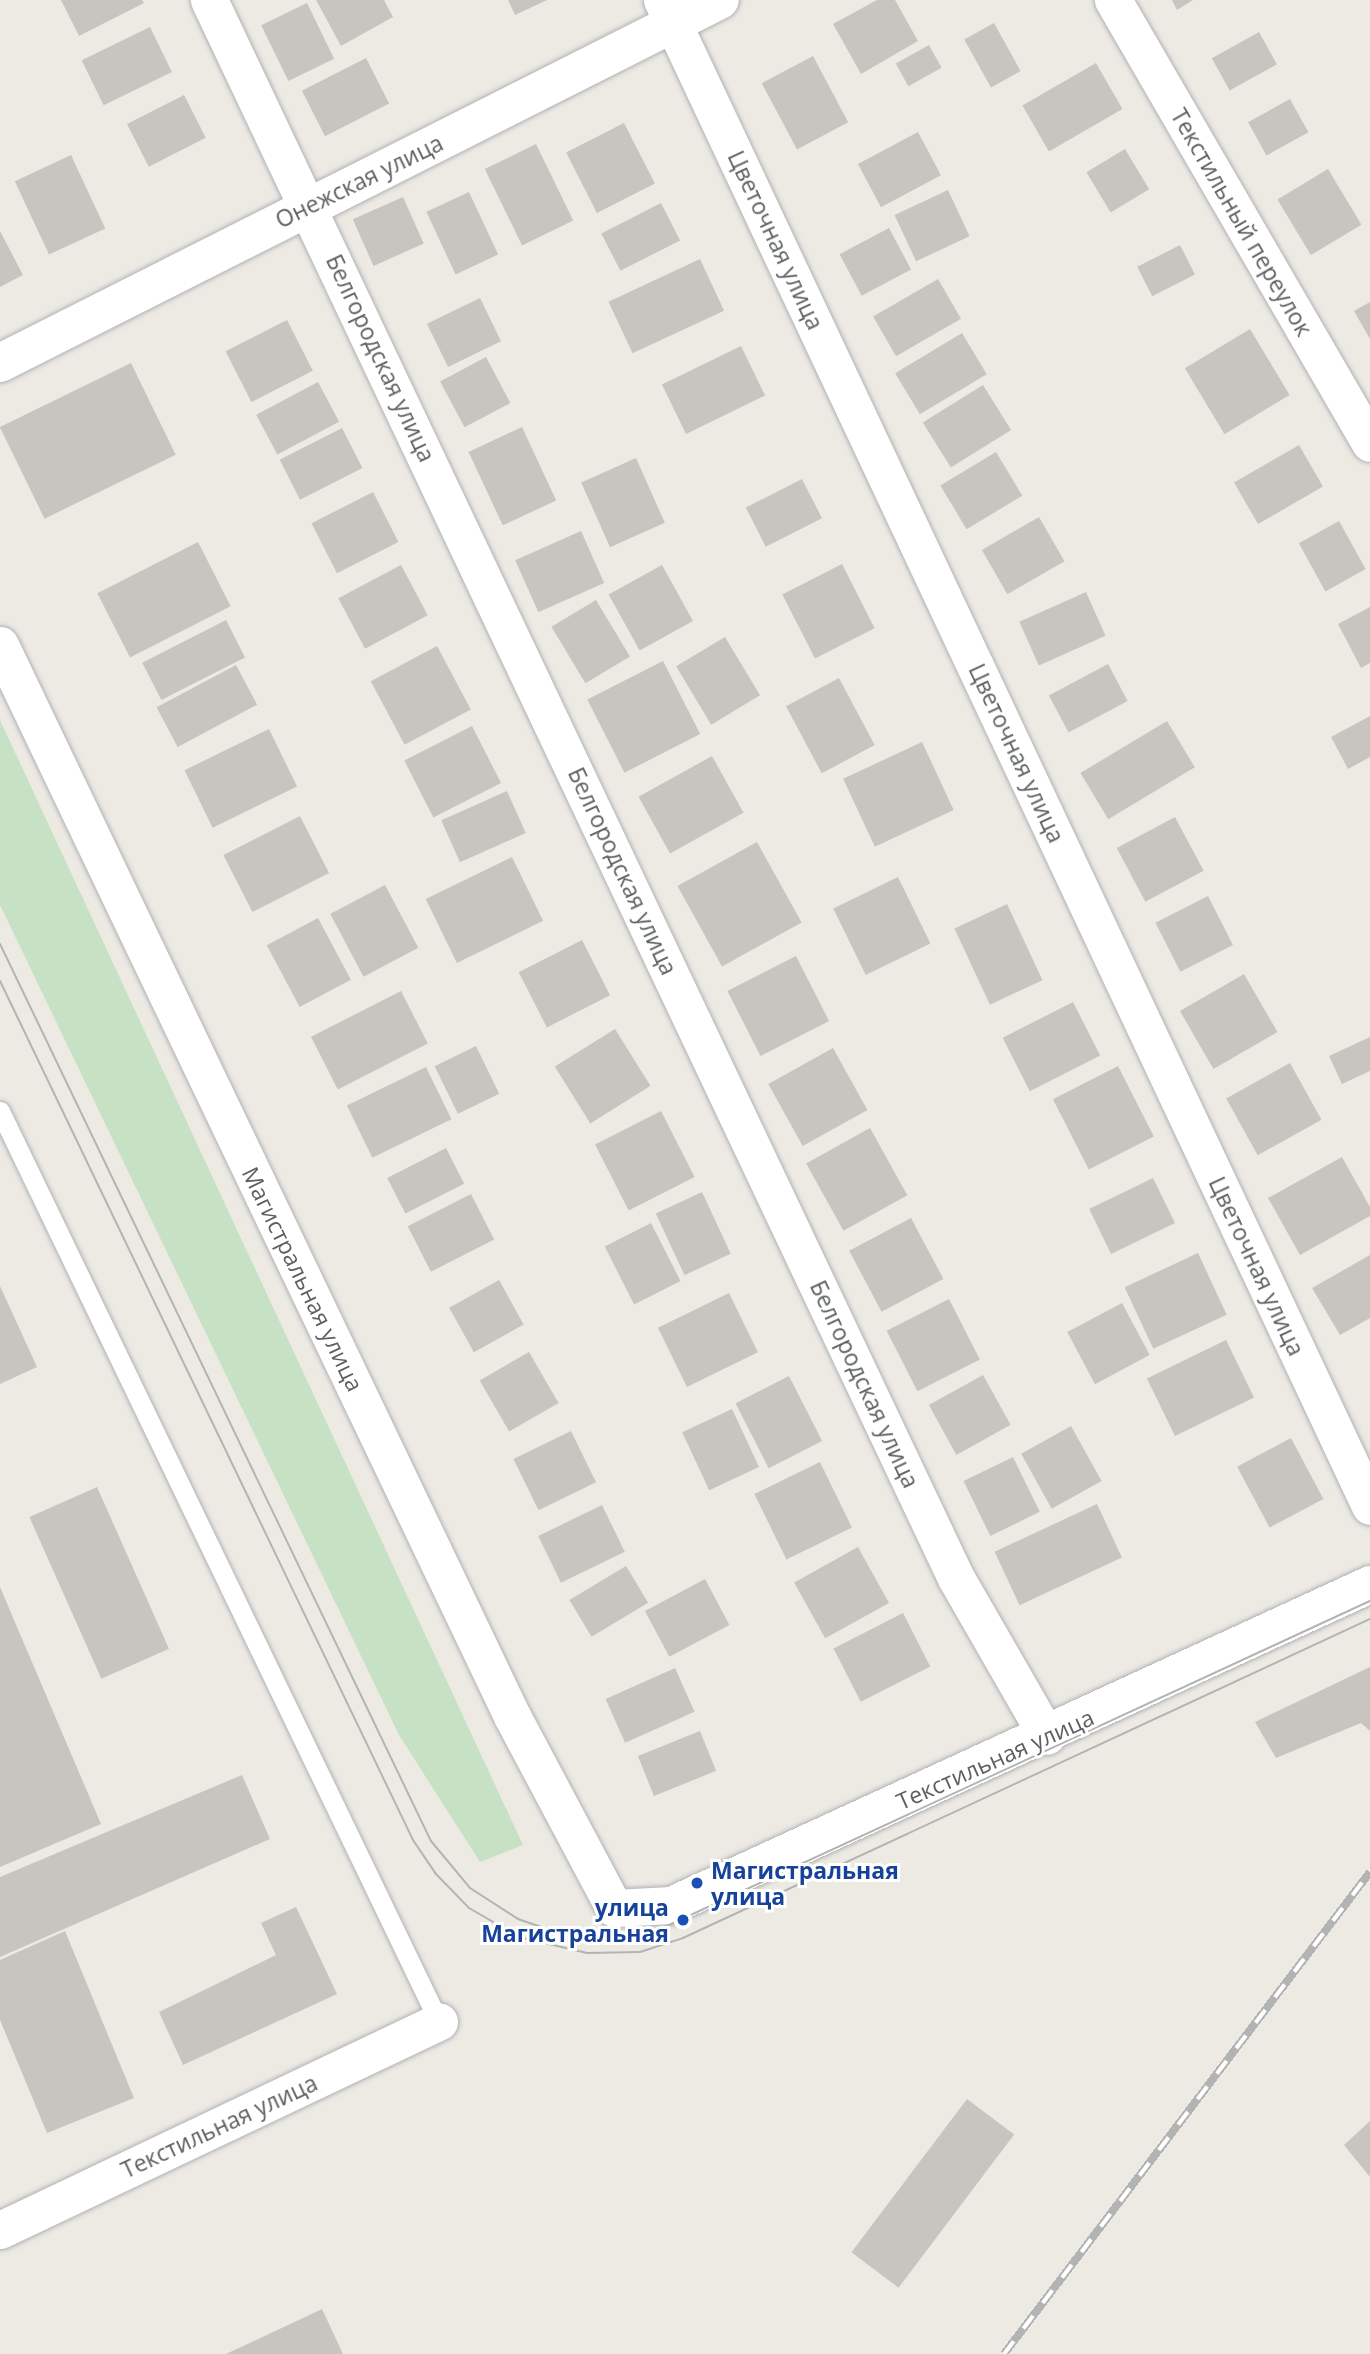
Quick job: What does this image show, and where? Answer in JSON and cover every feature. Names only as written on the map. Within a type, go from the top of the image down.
[{"type":"street","name":"Белгородская улица","points":[[209,0],[309,205],[956,1578],[1046,1736]]},
{"type":"street","name":"Онежская улица","points":[[0,363],[309,205],[669,13],[719,0]]},
{"type":"street","name":"Текстильный переулок","points":[[1114,0],[1370,443]]},
{"type":"street","name":"Цветочная улица","points":[[669,13],[1370,1506]]},
{"type":"street","name":"Магистральная улица","points":[[0,645],[506,1703],[614,1908]]},
{"type":"street","name":"Текстильная улица","points":[[614,1908],[671,1905],[1046,1736],[1370,1584]]},
{"type":"street","name":"Текстильная улица","points":[[0,2230],[439,2021]]},
{"type":"lane","points":[[0,1111],[439,2021]]},
{"type":"green space","points":[[0,720],[523,1845],[480,1862],[399,1735],[0,905]]},
{"type":"building","points":[[61,0],[142,0],[144,3],[79,36]]},
{"type":"building","points":[[316,0],[384,0],[393,17],[341,46]]},
{"type":"building","points":[[508,0],[547,0],[515,15]]},
{"type":"building","points":[[877,0],[895,0],[918,41],[861,74],[833,24]]},
{"type":"building","points":[[1172,0],[1193,0],[1177,10]]},
{"type":"building","points":[[307,3],[334,59],[288,81],[261,25]]},
{"type":"building","points":[[994,23],[1021,71],[991,88],[964,39]]},
{"type":"building","points":[[150,27],[172,72],[104,105],[82,60]]},
{"type":"building","points":[[1259,32],[1277,64],[1230,91],[1212,58]]},
{"type":"building","points":[[929,45],[942,68],[908,86],[896,63]]},
{"type":"building","points":[[813,56],[848,122],[797,149],[762,83]]},
{"type":"building","points":[[366,58],[389,103],[325,136],[302,91]]},
{"type":"building","points":[[1096,63],[1122,109],[1049,151],[1022,106]]},
{"type":"building","points":[[184,95],[206,138],[149,167],[127,124]]},
{"type":"building","points":[[1290,99],[1308,132],[1266,156],[1248,122]]},
{"type":"building","points":[[624,123],[655,184],[597,213],[566,153]]},
{"type":"building","points":[[918,132],[941,175],[881,207],[858,164]]},
{"type":"building","points":[[536,144],[573,220],[522,245],[485,169]]},
{"type":"building","points":[[1125,149],[1149,189],[1111,212],[1086,172]]},
{"type":"building","points":[[71,155],[105,228],[49,255],[15,181]]},
{"type":"building","points":[[1328,169],[1361,225],[1311,255],[1277,199]]},
{"type":"building","points":[[948,190],[970,236],[916,261],[895,215]]},
{"type":"building","points":[[469,192],[498,255],[456,274],[426,212]]},
{"type":"building","points":[[403,197],[424,244],[373,266],[353,219]]},
{"type":"building","points":[[661,203],[680,240],[620,271],[601,233]]},
{"type":"building","points":[[889,228],[911,269],[862,296],[840,254]]},
{"type":"building","points":[[0,231],[23,275],[0,287]]},
{"type":"building","points":[[1180,245],[1195,274],[1152,296],[1137,267]]},
{"type":"building","points":[[700,259],[724,311],[633,353],[608,302]]},
{"type":"building","points":[[938,279],[961,319],[896,356],[873,316]]},
{"type":"building","points":[[480,298],[501,341],[448,367],[427,324]]},
{"type":"building","points":[[1370,302],[1370,339],[1354,311]]},
{"type":"building","points":[[287,320],[313,371],[251,402],[226,351]]},
{"type":"building","points":[[1250,329],[1290,395],[1225,434],[1185,368]]},
{"type":"building","points":[[962,333],[987,374],[920,414],[895,373]]},
{"type":"building","points":[[741,346],[765,395],[686,434],[662,385]]},
{"type":"building","points":[[486,357],[510,403],[464,427],[440,381]]},
{"type":"building","points":[[131,363],[176,455],[44,519],[0,427]]},
{"type":"building","points":[[318,382],[339,422],[277,455],[256,415]]},
{"type":"building","points":[[983,385],[1011,430],[951,468],[923,423]]},
{"type":"building","points":[[522,427],[556,500],[503,525],[469,452]]},
{"type":"building","points":[[342,428],[362,468],[300,500],[280,460]]},
{"type":"building","points":[[1299,445],[1323,487],[1258,524],[1234,482]]},
{"type":"building","points":[[996,452],[1022,496],[967,529],[940,485]]},
{"type":"building","points":[[636,458],[665,523],[610,547],[581,482]]},
{"type":"building","points":[[802,479],[822,518],[766,547],[746,508]]},
{"type":"building","points":[[373,492],[398,542],[337,573],[312,523]]},
{"type":"building","points":[[1039,517],[1064,561],[1007,594],[982,550]]},
{"type":"building","points":[[1339,521],[1366,569],[1325,591],[1299,543]]},
{"type":"building","points":[[581,531],[604,583],[538,612],[515,560]]},
{"type":"building","points":[[198,542],[231,606],[130,657],[97,593]]},
{"type":"building","points":[[842,564],[875,628],[815,659],[782,594]]},
{"type":"building","points":[[401,565],[428,615],[365,649],[338,598]]},
{"type":"building","points":[[662,565],[693,621],[640,651],[609,595]]},
{"type":"building","points":[[1086,592],[1106,636],[1039,666],[1019,622]]},
{"type":"building","points":[[596,600],[630,657],[585,683],[551,627]]},
{"type":"building","points":[[1370,607],[1370,663],[1361,668],[1338,624]]},
{"type":"building","points":[[226,620],[245,657],[161,700],[142,663]]},
{"type":"building","points":[[725,637],[760,695],[711,725],[676,666]]},
{"type":"building","points":[[437,646],[471,710],[405,745],[371,681]]},
{"type":"building","points":[[663,661],[700,734],[624,773],[587,700]]},
{"type":"building","points":[[1108,664],[1128,701],[1069,733],[1049,695]]},
{"type":"building","points":[[236,665],[257,705],[178,747],[157,707]]},
{"type":"building","points":[[839,678],[875,745],[822,773],[786,706]]},
{"type":"building","points":[[1370,716],[1370,757],[1348,769],[1331,737]]},
{"type":"building","points":[[1167,721],[1195,767],[1108,819],[1080,773]]},
{"type":"building","points":[[472,726],[501,783],[433,818],[404,761]]},
{"type":"building","points":[[269,729],[297,787],[213,828],[185,770]]},
{"type":"building","points":[[922,742],[954,810],[875,847],[843,779]]},
{"type":"building","points":[[712,756],[744,813],[670,854],[639,797]]},
{"type":"building","points":[[507,791],[526,833],[460,862],[441,820]]},
{"type":"building","points":[[300,816],[329,873],[252,912],[223,855]]},
{"type":"building","points":[[1175,817],[1204,871],[1145,902],[1117,848]]},
{"type":"building","points":[[757,842],[802,922],[722,967],[677,886]]},
{"type":"building","points":[[512,857],[543,921],[457,963],[426,899]]},
{"type":"building","points":[[898,877],[930,944],[866,975],[833,909]]},
{"type":"building","points":[[385,885],[418,948],[364,977],[330,914]]},
{"type":"building","points":[[1208,896],[1233,945],[1180,972],[1155,923]]},
{"type":"building","points":[[1007,904],[1042,980],[990,1005],[954,929]]},
{"type":"building","points":[[318,918],[351,980],[300,1007],[267,945]]},
{"type":"building","points":[[582,940],[610,995],[547,1027],[519,972]]},
{"type":"building","points":[[796,956],[829,1021],[761,1056],[727,991]]},
{"type":"building","points":[[1244,974],[1278,1032],[1213,1069],[1180,1011]]},
{"type":"building","points":[[401,991],[428,1044],[338,1089],[311,1037]]},
{"type":"building","points":[[1073,1002],[1100,1055],[1030,1091],[1003,1038]]},
{"type":"building","points":[[615,1029],[651,1086],[590,1123],[555,1067]]},
{"type":"building","points":[[1370,1037],[1370,1071],[1342,1084],[1329,1056]]},
{"type":"building","points":[[476,1046],[499,1094],[458,1114],[435,1066]]},
{"type":"building","points":[[833,1048],[867,1110],[803,1146],[768,1084]]},
{"type":"building","points":[[1290,1063],[1322,1120],[1258,1155],[1226,1098]]},
{"type":"building","points":[[1118,1066],[1154,1136],[1089,1170],[1053,1099]]},
{"type":"building","points":[[426,1067],[451,1119],[372,1158],[347,1106]]},
{"type":"building","points":[[661,1111],[695,1177],[629,1211],[595,1145]]},
{"type":"building","points":[[870,1128],[907,1195],[843,1231],[806,1163]]},
{"type":"building","points":[[446,1148],[464,1184],[405,1214],[387,1178]]},
{"type":"building","points":[[1342,1157],[1370,1207],[1370,1216],[1300,1255],[1268,1198]]},
{"type":"building","points":[[1153,1178],[1175,1223],[1111,1254],[1089,1209]]},
{"type":"building","points":[[702,1192],[731,1254],[685,1275],[656,1214]]},
{"type":"building","points":[[471,1194],[494,1239],[431,1272],[408,1226]]},
{"type":"building","points":[[911,1218],[943,1279],[882,1312],[849,1251]]},
{"type":"building","points":[[651,1223],[681,1281],[634,1305],[605,1247]]},
{"type":"building","points":[[1198,1253],[1227,1315],[1153,1349],[1125,1287]]},
{"type":"building","points":[[1370,1255],[1370,1318],[1340,1335],[1312,1288]]},
{"type":"building","points":[[499,1280],[524,1325],[474,1352],[449,1308]]},
{"type":"building","points":[[0,1286],[37,1367],[0,1384]]},
{"type":"building","points":[[729,1293],[758,1352],[687,1387],[658,1328]]},
{"type":"building","points":[[949,1299],[980,1360],[918,1391],[887,1331]]},
{"type":"building","points":[[1122,1303],[1150,1355],[1095,1384],[1067,1332]]},
{"type":"building","points":[[1226,1340],[1254,1398],[1175,1436],[1147,1379]]},
{"type":"building","points":[[529,1352],[558,1403],[509,1432],[480,1380]]},
{"type":"building","points":[[983,1375],[1011,1425],[956,1455],[929,1405]]},
{"type":"building","points":[[789,1376],[822,1441],[769,1468],[736,1403]]},
{"type":"building","points":[[732,1409],[759,1467],[709,1490],[682,1432]]},
{"type":"building","points":[[1071,1426],[1102,1481],[1052,1509],[1021,1454]]},
{"type":"building","points":[[571,1431],[596,1482],[538,1510],[513,1459]]},
{"type":"building","points":[[1291,1438],[1323,1499],[1270,1528],[1237,1467]]},
{"type":"building","points":[[1013,1457],[1040,1512],[990,1536],[964,1481]]},
{"type":"building","points":[[820,1462],[852,1528],[786,1560],[754,1494]]},
{"type":"building","points":[[97,1487],[169,1649],[101,1679],[29,1517]]},
{"type":"building","points":[[1097,1504],[1122,1557],[1020,1605],[995,1552]]},
{"type":"building","points":[[602,1505],[625,1552],[561,1583],[538,1536]]},
{"type":"building","points":[[858,1547],[889,1603],[825,1638],[794,1582]]},
{"type":"building","points":[[626,1566],[648,1603],[592,1637],[569,1600]]},
{"type":"building","points":[[705,1579],[729,1625],[669,1657],[645,1611]]},
{"type":"building","points":[[0,1587],[101,1824],[0,1867]]},
{"type":"building","points":[[903,1613],[930,1666],[861,1702],[834,1648]]},
{"type":"building","points":[[1370,1667],[1370,1731],[1361,1723],[1276,1758],[1255,1722]]},
{"type":"building","points":[[675,1668],[695,1712],[625,1743],[606,1699]]},
{"type":"building","points":[[700,1731],[716,1771],[654,1796],[638,1756]]},
{"type":"building","points":[[242,1775],[270,1839],[0,1957],[0,1877]]},
{"type":"building","points":[[296,1907],[337,1994],[183,2065],[159,2012],[276,1955],[261,1923]]},
{"type":"building","points":[[65,1931],[134,2098],[47,2133],[0,2020],[0,1960]]},
{"type":"building","points":[[967,2099],[1014,2135],[899,2288],[851,2252]]},
{"type":"building","points":[[1370,2121],[1370,2177],[1344,2145]]},
{"type":"building","points":[[322,2309],[343,2354],[226,2354]]},
{"type":"tram line","points":[[0,944],[431,1841],[470,1888],[518,1919],[553,1931],[599,1938],[656,1931],[1370,1601]]},
{"type":"tram line","points":[[0,981],[413,1840],[435,1873],[469,1908],[519,1937],[587,1953],[640,1952],[683,1938],[1370,1619]]},
{"type":"railway","points":[[1004,2354],[1370,1872]]},
{"type":"place","name":"Магистральная улица","points":[[697,1883]]},
{"type":"place","name":"улица Магистральная","points":[[683,1920]]}]
